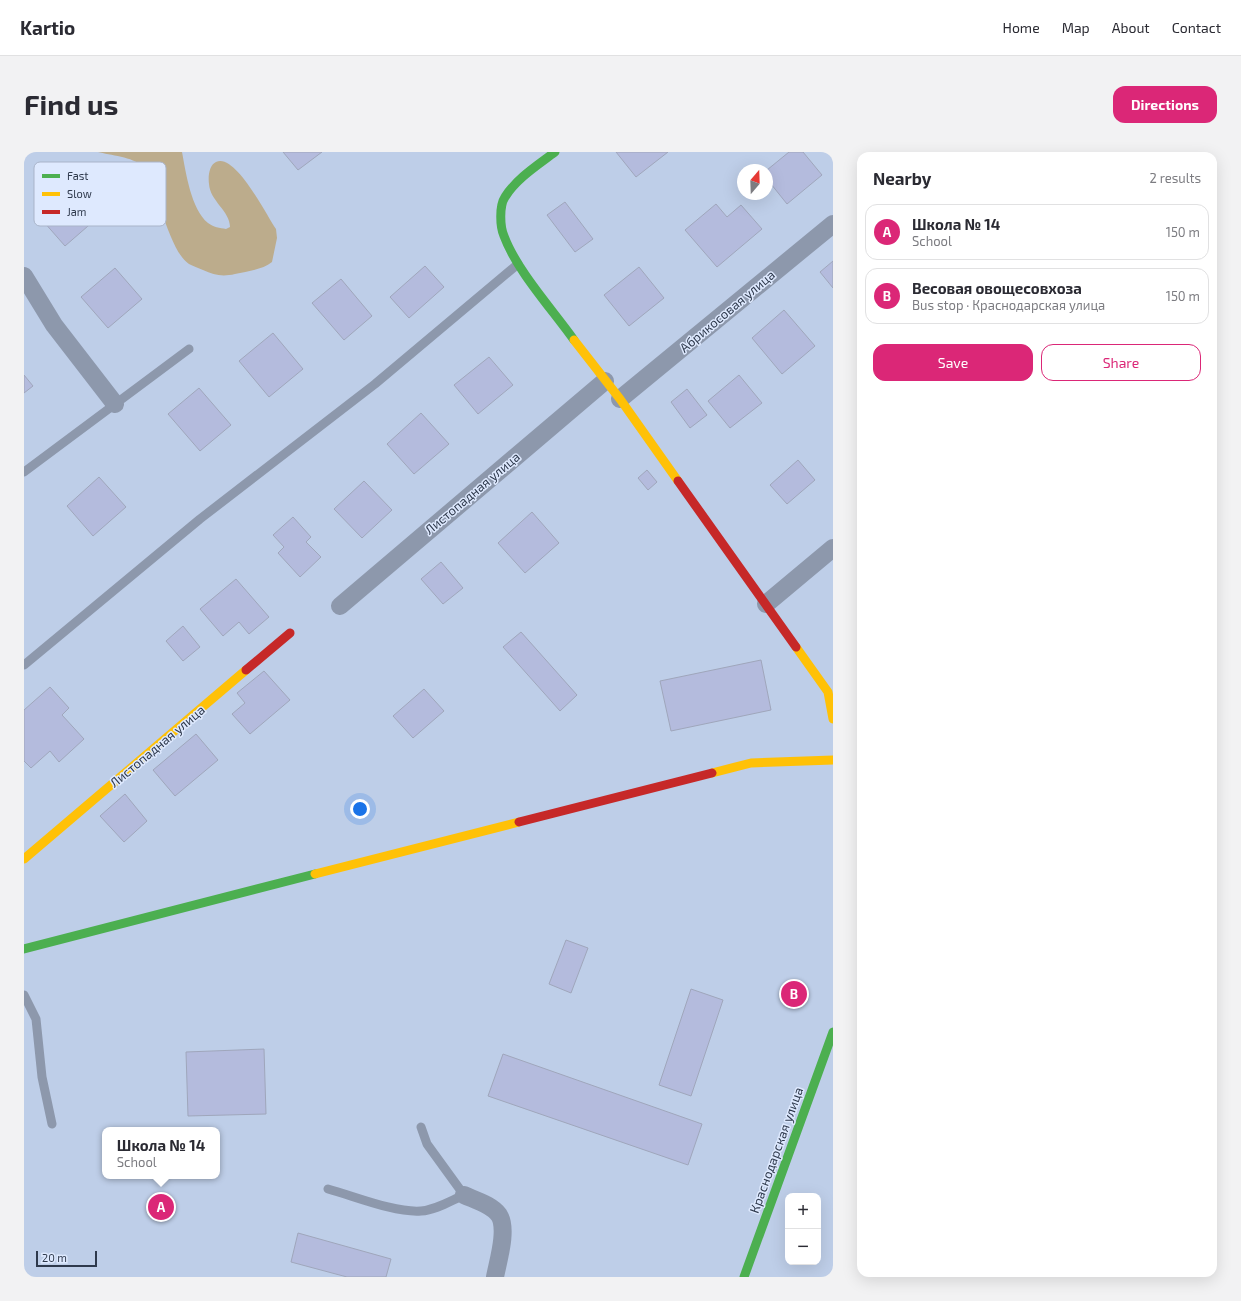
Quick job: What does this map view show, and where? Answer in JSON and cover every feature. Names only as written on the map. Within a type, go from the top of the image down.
[{"type":"street","points":[[555,152],[523,177],[504,198],[501,216],[503,235],[518,264],[620,399],[828,692],[833,714]]},
{"type":"street","name":"Абрикосовая улица","points":[[620,399],[833,224]]},
{"type":"street","points":[[24,276],[54,325],[115,404]]},
{"type":"street","name":"Листопадная улица","points":[[340,606],[605,381]]},
{"type":"street","points":[[766,604],[833,548]]},
{"type":"street","name":"Листопадная улица","points":[[24,859],[290,633]]},
{"type":"street","points":[[24,949],[751,763],[833,760]]},
{"type":"street","name":"Краснодарская улица","points":[[744,1277],[831,1045],[833,1032]]},
{"type":"street","points":[[464,1195],[485,1204],[499,1214],[503,1224],[495,1277]]},
{"type":"lane","points":[[24,665],[200,519],[375,384],[518,264]]},
{"type":"lane","points":[[24,472],[188,350]]},
{"type":"lane","points":[[24,995],[36,1019],[42,1077],[52,1124]]},
{"type":"lane","points":[[328,1189],[404,1210],[421,1211],[435,1208],[464,1195],[427,1144],[421,1127]]},
{"type":"shaded area","points":[[98,152],[182,152],[190,190],[197,209],[208,223],[226,229],[230,227],[229,221],[210,190],[209,175],[210,168],[216,162],[224,161],[232,166],[250,187],[276,229],[277,238],[272,262],[259,269],[226,275],[211,273],[189,264],[182,257],[175,246],[166,225],[166,162],[136,162],[127,158]]},
{"type":"building","points":[[283,152],[322,152],[298,170]]},
{"type":"building","points":[[616,152],[668,152],[636,177]]},
{"type":"building","points":[[789,152],[803,152],[822,175],[787,204],[773,186],[773,165]]},
{"type":"building","points":[[565,202],[593,239],[575,252],[547,215]]},
{"type":"building","points":[[716,204],[727,217],[741,205],[762,229],[717,267],[685,230]]},
{"type":"building","points":[[47,226],[88,226],[65,246]]},
{"type":"building","points":[[833,261],[833,288],[820,272]]},
{"type":"building","points":[[425,266],[444,287],[409,318],[390,297]]},
{"type":"building","points":[[639,267],[664,298],[629,326],[604,295]]},
{"type":"building","points":[[115,268],[142,299],[108,328],[81,297]]},
{"type":"building","points":[[341,279],[372,316],[344,340],[312,303]]},
{"type":"building","points":[[784,310],[815,346],[782,374],[752,338]]},
{"type":"building","points":[[273,333],[303,369],[269,397],[239,361]]},
{"type":"building","points":[[489,357],[513,385],[478,414],[454,385]]},
{"type":"building","points":[[24,375],[33,386],[24,393]]},
{"type":"building","points":[[739,375],[762,403],[730,428],[708,401]]},
{"type":"building","points":[[199,388],[231,425],[200,451],[168,414]]},
{"type":"building","points":[[687,389],[707,415],[690,428],[671,402]]},
{"type":"building","points":[[421,413],[449,444],[414,474],[387,444]]},
{"type":"building","points":[[798,460],[815,480],[787,504],[770,485]]},
{"type":"building","points":[[647,470],[657,482],[648,490],[638,478]]},
{"type":"building","points":[[99,477],[126,507],[93,536],[67,506]]},
{"type":"building","points":[[364,481],[392,510],[362,538],[334,509]]},
{"type":"building","points":[[532,512],[559,543],[525,573],[498,543]]},
{"type":"building","points":[[293,517],[311,537],[306,542],[321,557],[300,577],[278,553],[284,547],[273,535]]},
{"type":"building","points":[[441,562],[463,588],[443,604],[421,579]]},
{"type":"building","points":[[236,579],[269,617],[249,634],[239,622],[223,636],[200,609]]},
{"type":"building","points":[[183,626],[200,647],[183,661],[166,641]]},
{"type":"building","points":[[521,632],[577,695],[560,711],[503,647]]},
{"type":"building","points":[[761,660],[771,710],[671,731],[660,681]]},
{"type":"building","points":[[264,671],[290,700],[250,734],[232,714],[245,703],[237,693]]},
{"type":"building","points":[[50,687],[69,708],[62,715],[84,739],[59,762],[50,751],[31,768],[24,761],[24,710]]},
{"type":"building","points":[[424,689],[444,711],[413,738],[393,716]]},
{"type":"building","points":[[196,734],[218,760],[175,796],[153,770]]},
{"type":"building","points":[[125,794],[147,821],[124,842],[100,816]]},
{"type":"building","points":[[566,940],[588,948],[571,993],[549,984]]},
{"type":"building","points":[[691,989],[723,1000],[691,1096],[659,1085]]},
{"type":"building","points":[[264,1049],[266,1114],[188,1116],[186,1052]]},
{"type":"building","points":[[503,1054],[702,1124],[688,1165],[488,1096]]},
{"type":"building","points":[[298,1233],[391,1259],[386,1277],[347,1277],[291,1262]]},
{"type":"traffic: fast","points":[[555,152],[528,172],[510,190],[503,201],[501,222],[504,236],[517,263],[574,340]]},
{"type":"traffic: fast","points":[[24,949],[315,874]]},
{"type":"traffic: fast","points":[[744,1277],[833,1032]]},
{"type":"traffic: slow","points":[[574,340],[620,399],[678,481]]},
{"type":"traffic: slow","points":[[796,647],[828,692],[833,719]]},
{"type":"traffic: slow","points":[[24,859],[246,670]]},
{"type":"traffic: slow","points":[[712,773],[751,763],[833,760]]},
{"type":"traffic: slow","points":[[315,874],[519,822]]},
{"type":"traffic: jam","points":[[678,481],[796,647]]},
{"type":"traffic: jam","points":[[246,670],[290,633]]},
{"type":"traffic: jam","points":[[519,822],[712,773]]},
{"type":"place","name":"Весовая овощесовхоза","points":[[794,994]]},
{"type":"place","name":"Школа № 14","points":[[161,1207]]}]
